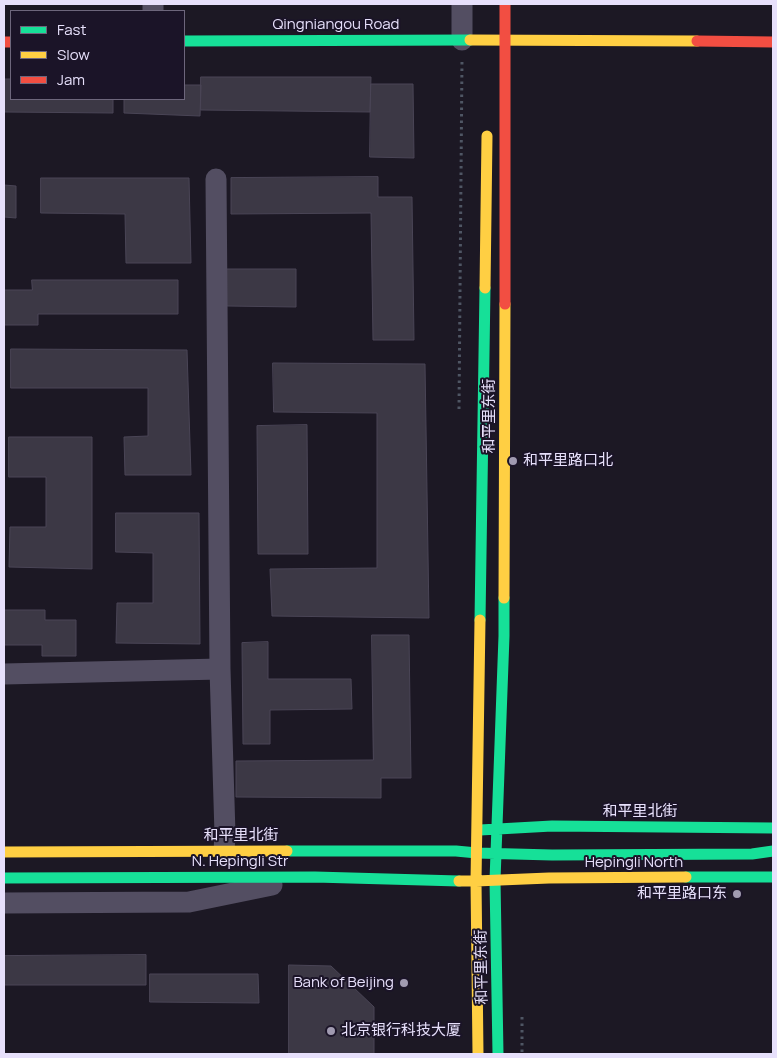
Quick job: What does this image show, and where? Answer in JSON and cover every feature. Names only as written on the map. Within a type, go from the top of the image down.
[{"type":"street","points":[[462,4],[462,40]]},
{"type":"street","name":"和平里东街","points":[[498,1054],[495,880],[504,636],[506,4]]},
{"type":"street","name":"Qingniangou Road","points":[[185,40],[506,40]]},
{"type":"street","points":[[506,40],[773,42]]},
{"type":"street","name":"和平里东街","points":[[478,1054],[476,881],[487,128]]},
{"type":"street","points":[[216,179],[220,669],[224,851]]},
{"type":"street","points":[[4,674],[220,669]]},
{"type":"street","name":"和平里北街","points":[[478,830],[552,826],[773,828]]},
{"type":"street","name":"和平里北街","points":[[4,852],[456,851],[496,854]]},
{"type":"street","points":[[496,854],[752,854],[773,851]]},
{"type":"street","points":[[4,903],[189,902],[315,877]]},
{"type":"street","name":"N. Hepingli Str","points":[[4,878],[315,877],[476,881]]},
{"type":"street","name":"Hepingli North","points":[[476,881],[549,878],[773,877]]},
{"type":"building","points":[[201,77],[371,77],[370,112],[201,110]]},
{"type":"building","points":[[4,79],[10,79],[10,100],[113,100],[113,113],[4,112]]},
{"type":"building","points":[[371,84],[413,84],[414,158],[370,157]]},
{"type":"building","points":[[185,85],[201,85],[200,116],[124,113],[124,100],[185,100]]},
{"type":"building","points":[[378,177],[378,197],[412,197],[414,340],[373,340],[371,213],[231,214],[231,178]]},
{"type":"building","points":[[41,178],[189,178],[191,263],[126,263],[125,214],[41,213]]},
{"type":"building","points":[[4,185],[16,186],[16,218],[4,217]]},
{"type":"building","points":[[227,269],[296,269],[296,307],[227,306]]},
{"type":"building","points":[[32,280],[178,280],[178,314],[38,314],[38,325],[4,325],[4,290],[32,290]]},
{"type":"building","points":[[11,349],[187,350],[191,475],[125,475],[124,437],[148,436],[148,388],[11,388]]},
{"type":"building","points":[[273,363],[425,364],[429,618],[272,616],[270,569],[377,568],[377,413],[274,412]]},
{"type":"building","points":[[307,425],[308,554],[258,554],[257,426]]},
{"type":"building","points":[[9,437],[92,437],[92,569],[9,567],[10,527],[46,527],[46,477],[9,477]]},
{"type":"building","points":[[116,513],[199,513],[200,644],[116,643],[117,603],[153,603],[153,553],[116,552]]},
{"type":"building","points":[[4,610],[45,610],[45,620],[76,620],[76,656],[42,656],[42,645],[4,645]]},
{"type":"building","points":[[372,635],[409,635],[411,778],[381,778],[381,798],[236,797],[236,761],[373,760]]},
{"type":"building","points":[[268,642],[268,679],[351,679],[352,709],[270,710],[270,744],[243,744],[242,643]]},
{"type":"building","points":[[146,955],[146,985],[4,985],[4,956]]},
{"type":"building","name":"北京银行科技大厦","points":[[289,965],[331,966],[374,1007],[374,1054],[289,1054]]},
{"type":"building","points":[[150,974],[258,974],[259,1003],[150,1002]]},
{"type":"traffic: fast","points":[[185,41],[470,40]]},
{"type":"traffic: fast","points":[[480,620],[485,288]]},
{"type":"traffic: fast","points":[[498,1054],[495,880],[504,598]]},
{"type":"traffic: fast","points":[[480,830],[552,826],[773,828]]},
{"type":"traffic: fast","points":[[287,851],[456,851],[552,855],[752,854],[773,851]]},
{"type":"traffic: fast","points":[[4,878],[315,877],[459,881]]},
{"type":"traffic: fast","points":[[686,877],[773,877]]},
{"type":"traffic: slow","points":[[470,40],[697,41]]},
{"type":"traffic: slow","points":[[485,288],[487,136]]},
{"type":"traffic: slow","points":[[504,598],[505,304]]},
{"type":"traffic: slow","points":[[478,1054],[476,881],[480,620]]},
{"type":"traffic: slow","points":[[4,852],[287,851]]},
{"type":"traffic: slow","points":[[459,881],[686,877]]},
{"type":"traffic: jam","points":[[505,4],[505,304]]},
{"type":"traffic: jam","points":[[697,41],[773,42]]},
{"type":"traffic: jam","points":[[4,42],[10,42]]},
{"type":"place","name":"和平里路口北","points":[[513,461]]},
{"type":"place","name":"和平里路口东","points":[[737,894]]},
{"type":"place","name":"Bank of Beijing","points":[[404,983]]},
{"type":"place","name":"北京银行科技大厦","points":[[331,1031]]}]
